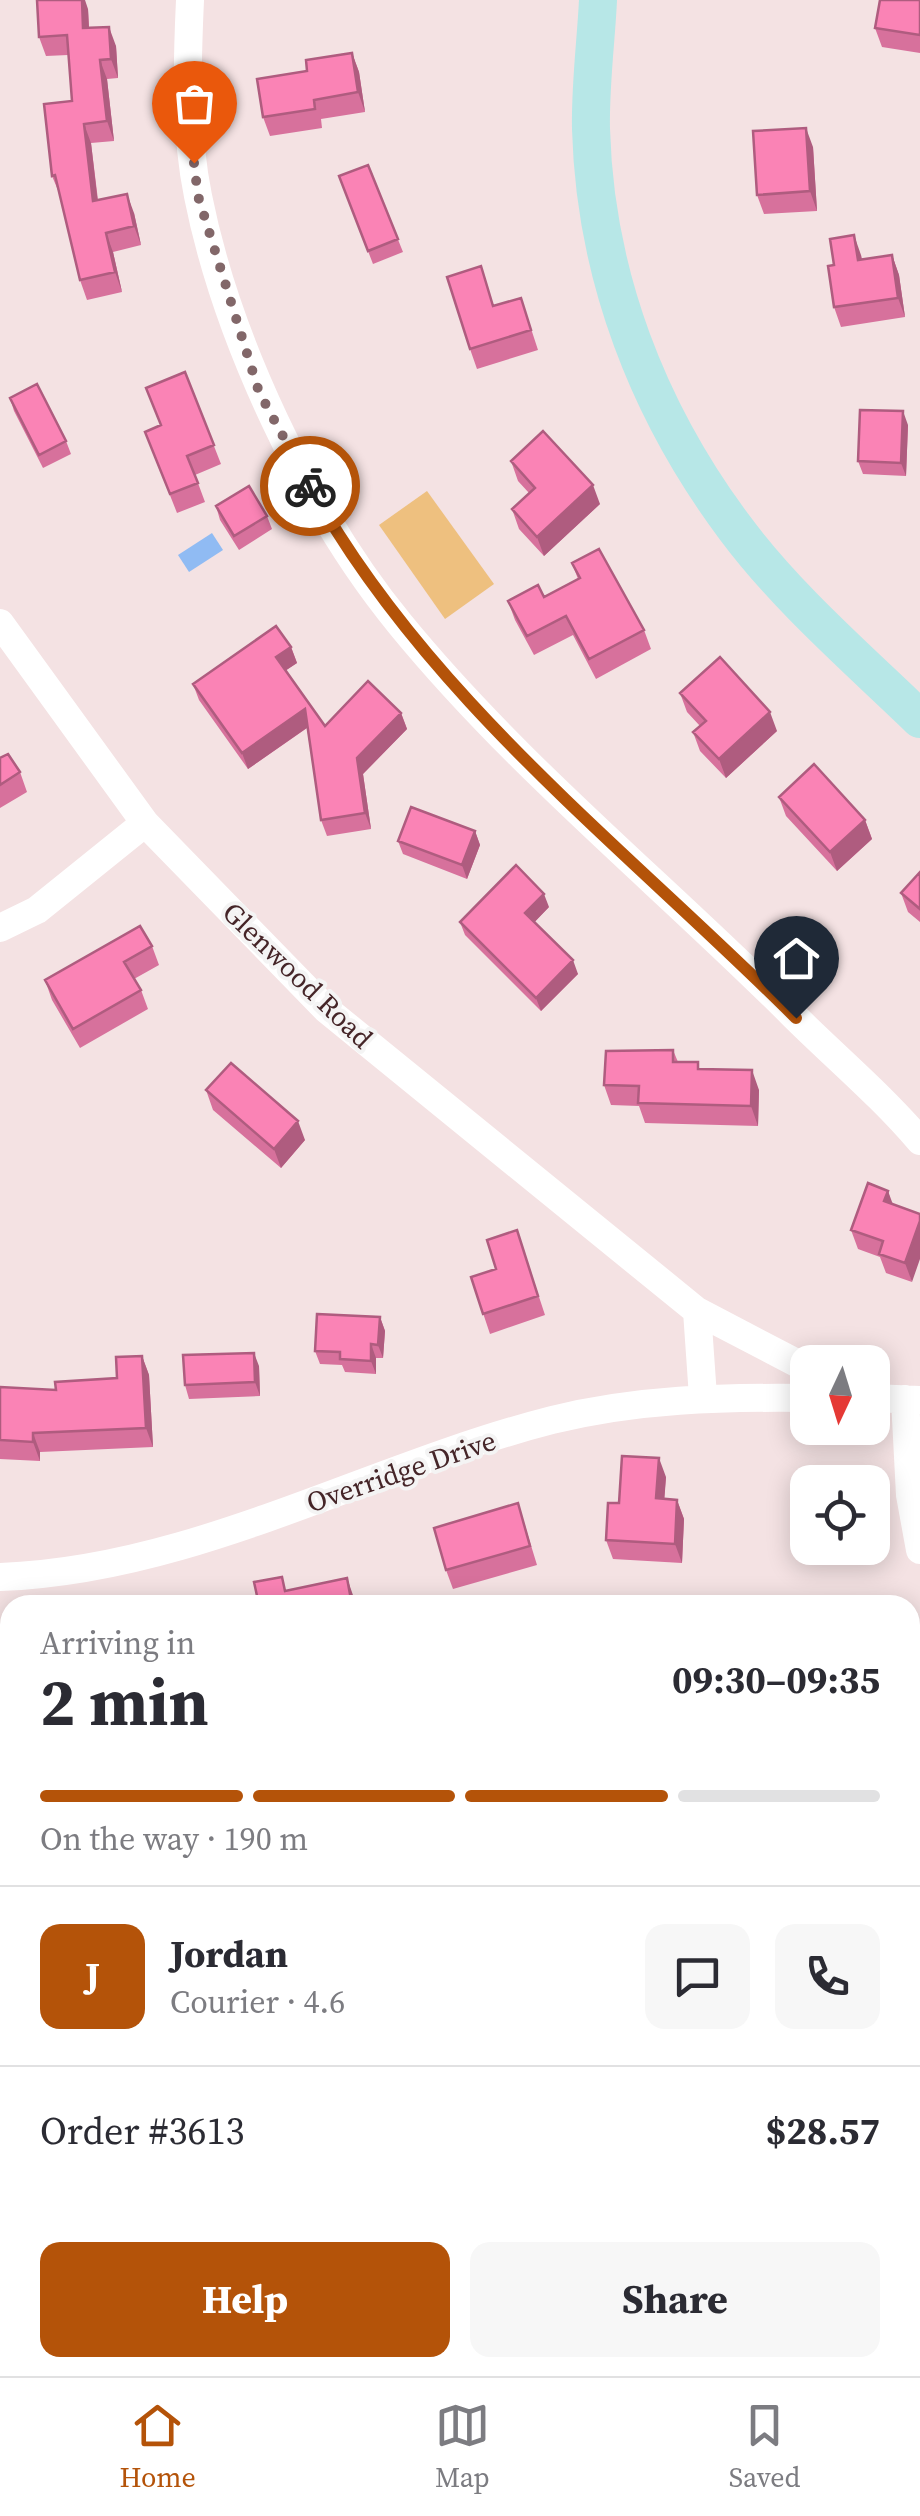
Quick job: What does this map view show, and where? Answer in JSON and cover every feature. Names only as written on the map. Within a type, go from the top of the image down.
[{"type":"street","points":[[191,0],[187,96],[198,196],[259,392],[324,512],[398,623],[540,774],[696,918],[920,1141]]},
{"type":"street","points":[[598,0],[591,125],[596,196],[609,272],[668,428],[737,531],[920,719]]},
{"type":"street","name":"Glenwood Road","points":[[0,622],[144,823],[327,1010],[697,1312],[790,1360]]},
{"type":"street","points":[[0,928],[36,910],[144,823]]},
{"type":"street","points":[[697,1312],[703,1397]]},
{"type":"street","name":"Overridge Drive","points":[[0,1577],[53,1572],[180,1546],[550,1420],[645,1402],[703,1397],[790,1398]]},
{"type":"street","points":[[913,1400],[910,1495],[920,1550]]},
{"type":"shaded area","points":[[427,491],[494,584],[445,619],[379,525]]},
{"type":"water","points":[[212,533],[223,550],[189,572],[178,555]]},
{"type":"building","points":[[37,0],[82,0],[83,28],[109,27],[111,59],[100,60],[107,121],[84,124],[93,201],[127,194],[134,226],[106,233],[115,272],[80,280],[55,175],[52,176],[44,104],[72,101],[67,35],[39,37]]},
{"type":"building","points":[[880,0],[920,0],[920,35],[875,28]]},
{"type":"building","points":[[352,53],[358,92],[314,100],[315,109],[263,117],[257,79],[307,71],[306,60]]},
{"type":"building","points":[[806,128],[810,191],[757,195],[753,131]]},
{"type":"building","points":[[368,165],[398,239],[368,251],[339,176]]},
{"type":"building","points":[[854,235],[858,260],[892,255],[898,298],[834,307],[828,266],[834,265],[830,239]]},
{"type":"building","points":[[481,266],[493,306],[521,298],[531,330],[470,349],[447,277]]},
{"type":"building","points":[[185,372],[214,445],[187,456],[198,483],[170,494],[145,432],[161,425],[146,388]]},
{"type":"building","points":[[37,384],[66,441],[39,455],[10,398]]},
{"type":"building","points":[[860,410],[903,411],[901,463],[858,461]]},
{"type":"building","points":[[543,431],[593,485],[537,537],[512,509],[535,488],[511,461]]},
{"type":"building","points":[[249,486],[267,516],[234,536],[216,506]]},
{"type":"building","points":[[599,549],[644,630],[589,659],[566,616],[527,636],[508,601],[538,585],[544,597],[580,578],[572,563]]},
{"type":"building","points":[[276,626],[291,647],[276,657],[325,726],[368,681],[401,713],[357,758],[365,813],[321,820],[305,709],[242,753],[193,684]]},
{"type":"building","points":[[720,657],[770,712],[719,759],[693,732],[706,721],[680,693]]},
{"type":"building","points":[[8,754],[20,772],[0,785],[0,758]]},
{"type":"building","points":[[814,764],[865,820],[830,852],[779,797]]},
{"type":"building","points":[[411,807],[475,831],[462,865],[398,841]]},
{"type":"building","points":[[516,865],[544,894],[525,913],[573,960],[536,998],[460,922]]},
{"type":"building","points":[[920,872],[920,909],[901,893]]},
{"type":"building","points":[[140,926],[152,946],[124,962],[141,990],[73,1029],[45,980]]},
{"type":"building","points":[[673,1050],[673,1062],[698,1062],[698,1069],[752,1070],[751,1106],[638,1103],[639,1086],[604,1085],[606,1051]]},
{"type":"building","points":[[231,1063],[298,1121],[274,1149],[206,1090]]},
{"type":"building","points":[[868,1183],[888,1191],[884,1201],[920,1214],[905,1263],[879,1254],[883,1241],[851,1230]]},
{"type":"building","points":[[517,1230],[538,1296],[483,1314],[471,1277],[496,1269],[487,1240]]},
{"type":"building","points":[[317,1314],[380,1317],[378,1345],[371,1344],[371,1361],[340,1359],[340,1352],[315,1351]]},
{"type":"building","points":[[254,1353],[255,1382],[185,1385],[183,1355]]},
{"type":"building","points":[[142,1356],[146,1428],[33,1433],[33,1442],[0,1440],[0,1387],[56,1390],[55,1382],[117,1378],[116,1357]]},
{"type":"building","points":[[622,1456],[659,1458],[656,1498],[677,1500],[675,1544],[606,1540],[608,1503],[619,1503]]},
{"type":"building","points":[[518,1503],[530,1546],[446,1570],[434,1528]]},
{"type":"building","points":[[282,1577],[285,1591],[347,1578],[350,1595],[257,1595],[254,1582]]},
{"type":"way so far","points":[[194,163],[198,196],[224,288],[259,392],[310,486]]},
{"type":"route","points":[[310,486],[398,623],[540,774],[696,918],[796,1018]]}]
